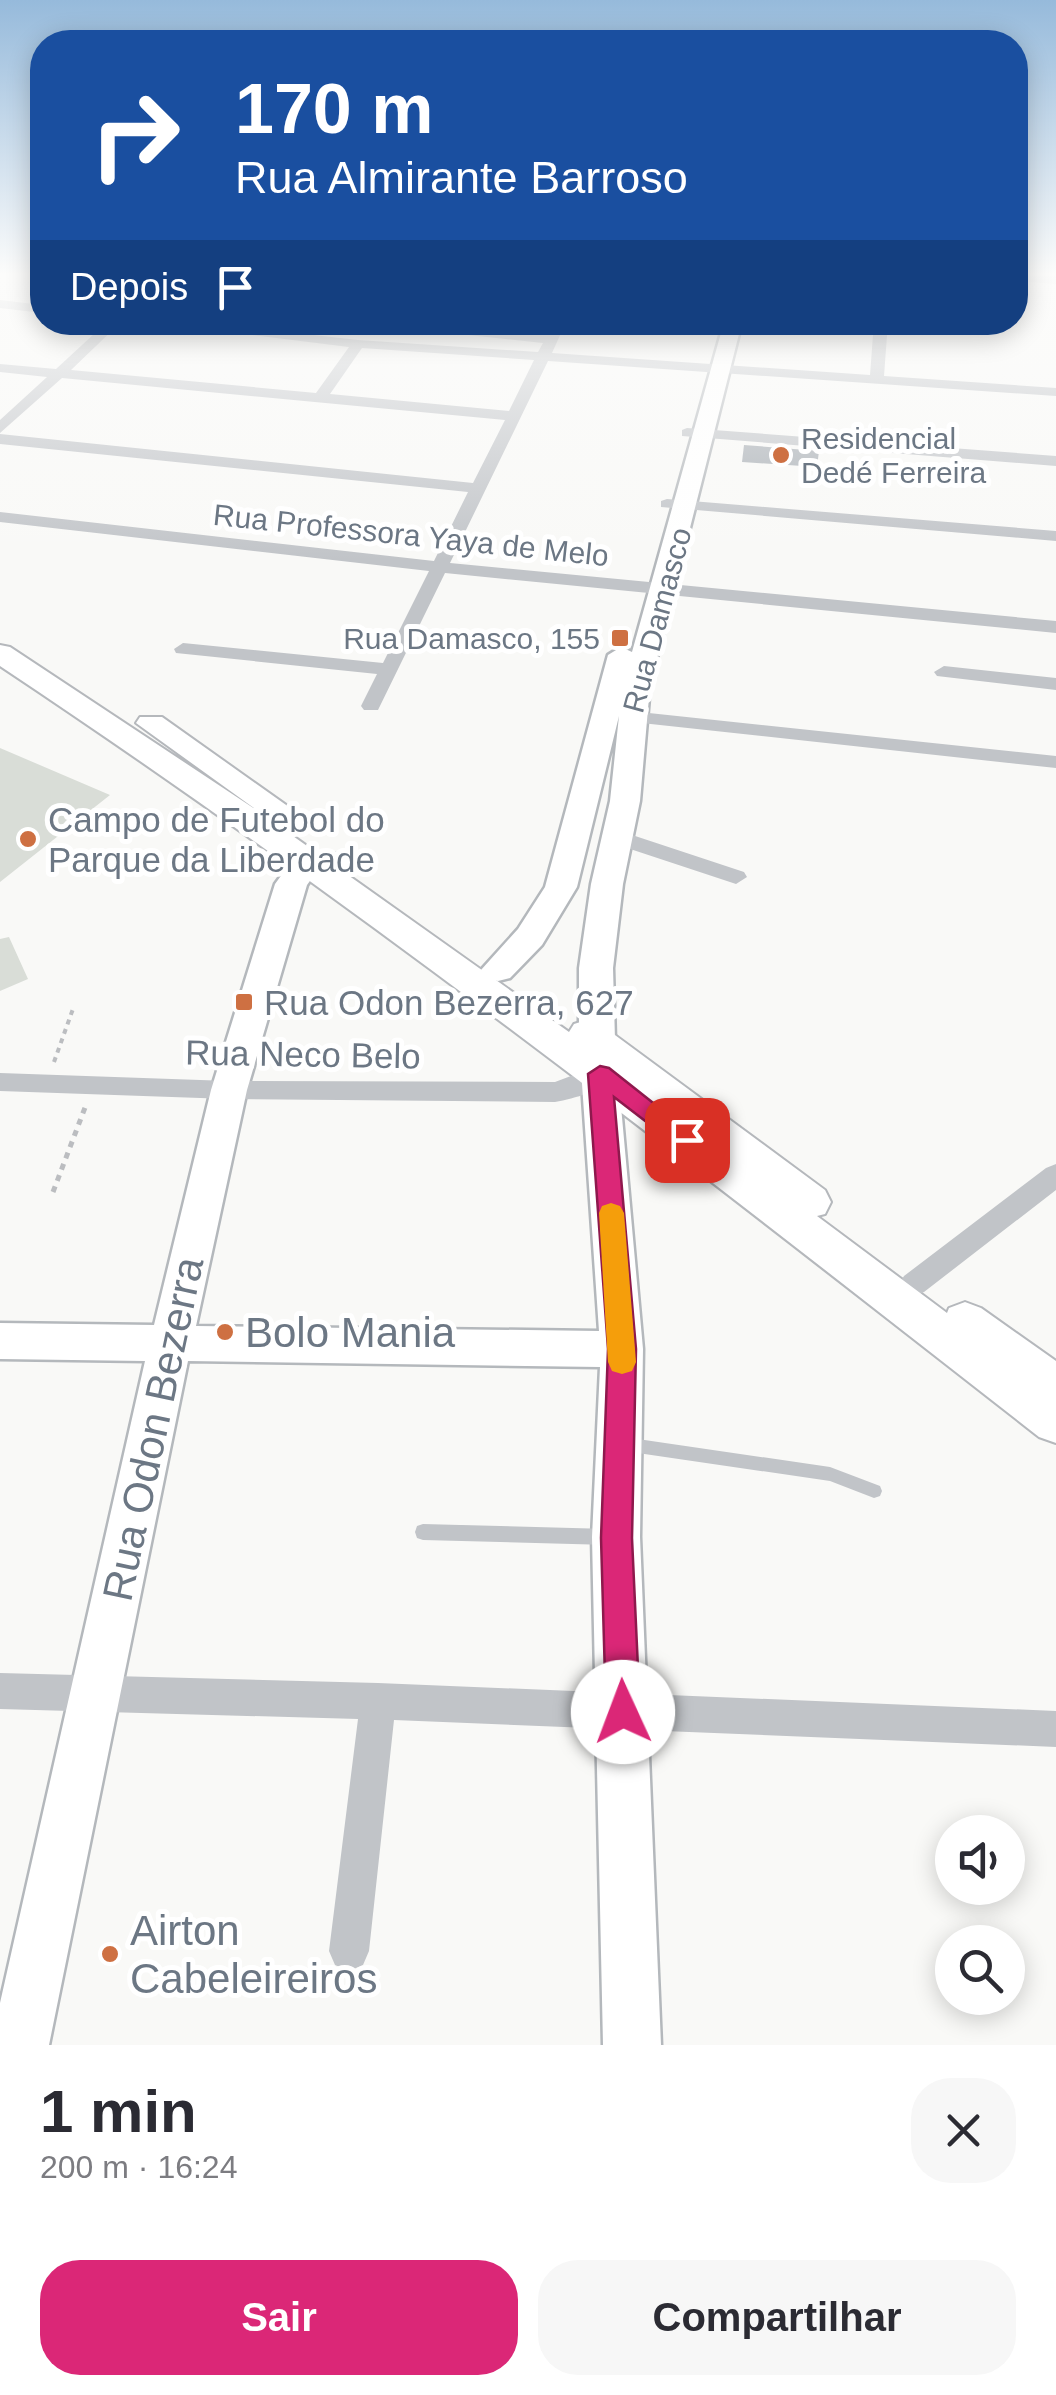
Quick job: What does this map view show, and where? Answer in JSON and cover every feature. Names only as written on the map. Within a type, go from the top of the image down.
[{"type":"main road","points":[[0,632],[145,719],[327,861],[598,1057],[684,1102],[914,1284],[1056,1387]]},
{"type":"main road","points":[[0,652],[498,970],[598,1057],[1056,1422]]},
{"type":"street","points":[[14,369],[514,416]]},
{"type":"street","points":[[0,428],[65,369]]},
{"type":"street","points":[[320,398],[340,369]]},
{"type":"street","points":[[339,399],[360,369]]},
{"type":"street","points":[[372,706],[537,369]]},
{"type":"street","name":"Rua Damasco","points":[[498,970],[530,937],[561,887],[604,716],[653,586],[713,369]]},
{"type":"street","points":[[732,369],[1056,392]]},
{"type":"street","points":[[876,380],[877,369]]},
{"type":"street","points":[[696,433],[1056,461]]},
{"type":"street","points":[[0,440],[479,488]]},
{"type":"street","points":[[677,505],[1056,536]]},
{"type":"street","name":"Rua Professora Yaya de Melo","points":[[0,517],[440,567],[1056,627]]},
{"type":"street","name":"Rua Damasco","points":[[632,2045],[616,1538],[622,1349],[598,1057],[596,968],[625,800],[630,718],[653,586]]},
{"type":"street","points":[[183,649],[390,668]]},
{"type":"street","points":[[944,672],[1056,684]]},
{"type":"street","points":[[630,718],[1056,762]]},
{"type":"street","points":[[617,837],[736,877]]},
{"type":"street","name":"Rua Odon Bezerra","points":[[20,2045],[170,1345],[229,1090],[291,884],[327,861]]},
{"type":"street","name":"Rua Neco Belo","points":[[0,1082],[229,1090],[554,1092],[572,1089],[598,1057]]},
{"type":"street","points":[[914,1284],[1056,1175]]},
{"type":"street","points":[[0,1341],[622,1349]]},
{"type":"street","points":[[0,1691],[1056,1729]]},
{"type":"street","points":[[349,1951],[378,1702]]},
{"type":"lane","points":[[622,1443],[830,1474],[874,1491]]},
{"type":"lane","points":[[423,1532],[616,1538]]},
{"type":"path","points":[[46,1085],[74,1006]]},
{"type":"path","points":[[52,1192],[93,1086]]},
{"type":"shaded area","name":"Campo de Futebol do Parque da Liberdade","points":[[0,748],[110,795],[0,882]]},
{"type":"shaded area","points":[[9,937],[28,979],[0,991],[0,939]]},
{"type":"building","name":"Residencial Dedé Ferreira","points":[[744,445],[819,451],[817,467],[742,462]]},
{"type":"slow traffic","points":[[611,1213],[622,1362]]},
{"type":"place","name":"Residencial Dedé Ferreira","points":[[781,455]]},
{"type":"place","name":"Rua Damasco, 155","points":[[620,638]]},
{"type":"place","name":"Campo de Futebol do Parque da Liberdade","points":[[28,839]]},
{"type":"place","name":"Rua Odon Bezerra, 627","points":[[244,1002]]},
{"type":"place","name":"Bolo Mania","points":[[225,1332]]},
{"type":"place","name":"Airton Cabeleireiros","points":[[110,1954]]},
{"type":"route","points":[[623,1712],[616,1538],[622,1349],[600,1074],[687,1140]]}]
